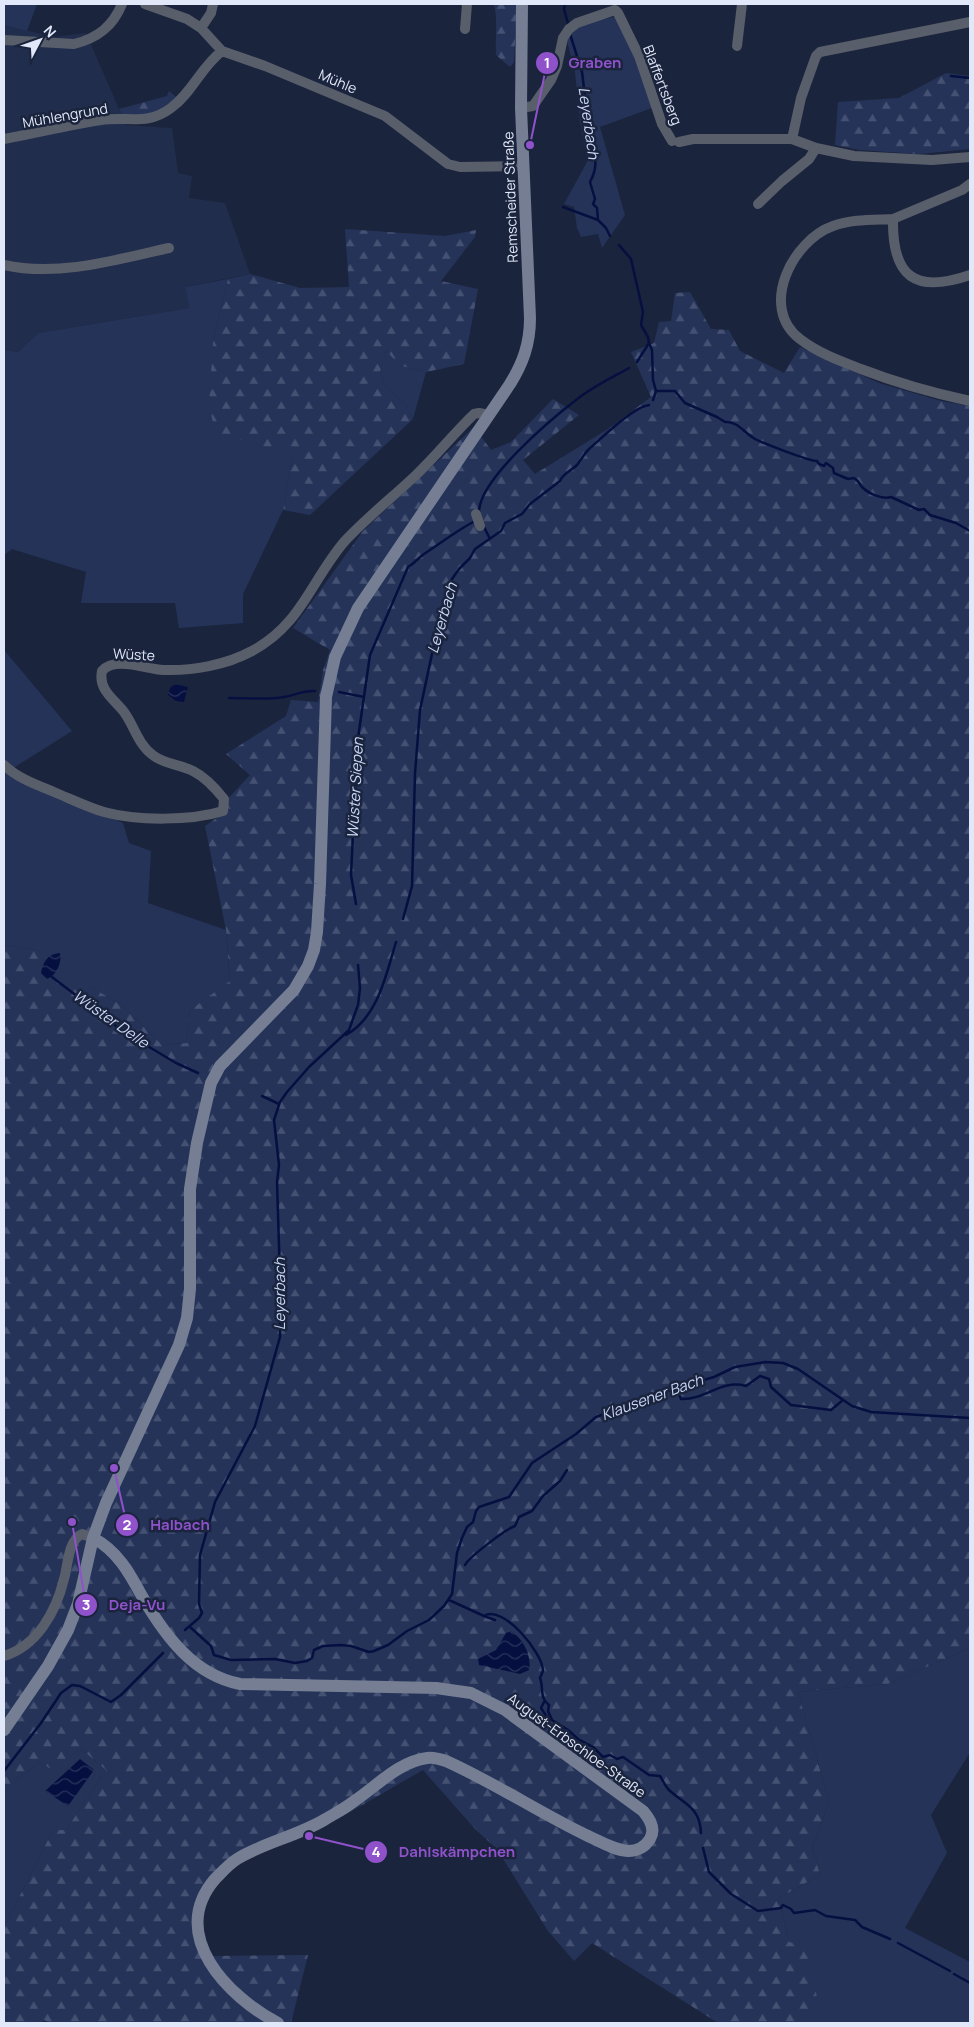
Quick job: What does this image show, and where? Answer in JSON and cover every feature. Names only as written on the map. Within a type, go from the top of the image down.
[{"type":"main road","name":"Remscheider Straße","points":[[4,1730],[59,1648],[78,1604],[93,1538],[117,1478],[179,1345],[186,1318],[190,1289],[190,1189],[197,1143],[211,1083],[220,1066],[294,990],[308,966],[314,950],[320,884],[326,697],[336,657],[358,608],[510,384],[520,368],[528,348],[530,335],[521,108],[522,4]]},
{"type":"main road","name":"August-Erbschloe-Straße","points":[[93,1538],[112,1550],[128,1572],[154,1616],[194,1663],[207,1673],[223,1680],[240,1684],[436,1688],[471,1693],[505,1710],[644,1812],[651,1821],[652,1834],[646,1844],[639,1849],[628,1851],[614,1848],[548,1816],[446,1761],[430,1757],[402,1766],[354,1802],[323,1821],[238,1859],[223,1870],[209,1886],[200,1904],[197,1917],[201,1945],[210,1963],[219,1976],[237,1995],[278,2023]]},
{"type":"street","points":[[4,40],[74,44],[85,41],[95,37],[111,25],[122,4]]},
{"type":"street","name":"Mühle","points":[[145,4],[187,19],[202,28],[222,51],[265,66],[385,116],[448,164],[460,167],[524,166]]},
{"type":"street","points":[[202,28],[211,14],[213,4]]},
{"type":"street","points":[[465,29],[467,4]]},
{"type":"street","points":[[737,46],[742,4]]},
{"type":"street","name":"Blaffertsberg","points":[[521,108],[533,106],[551,80],[569,30],[615,10],[639,56],[662,124],[675,142],[693,139],[792,139],[816,148],[854,156],[932,160],[970,157]]},
{"type":"street","points":[[792,139],[801,98],[816,56],[820,52],[970,22]]},
{"type":"street","name":"Mühlengrund","points":[[4,139],[104,120],[141,120],[157,116],[171,109],[187,95],[212,59],[222,51]]},
{"type":"street","points":[[758,204],[809,159],[816,148]]},
{"type":"street","points":[[970,184],[954,193],[893,219],[853,221],[833,226],[816,234],[803,245],[786,275],[782,292],[782,312],[790,328],[797,337],[819,351],[885,378],[932,393],[970,401]]},
{"type":"street","points":[[893,219],[895,252],[907,273],[917,280],[930,282],[948,281],[970,275]]},
{"type":"street","points":[[4,265],[56,268],[81,266],[168,248]]},
{"type":"street","name":"Wüste","points":[[4,765],[12,772],[43,788],[106,812],[134,817],[182,817],[223,810],[224,799],[202,777],[193,771],[160,760],[143,746],[124,712],[107,695],[100,677],[102,671],[112,664],[148,666],[162,670],[194,668],[227,662],[261,646],[280,632],[297,613],[314,584],[344,542],[436,456],[474,414],[479,412],[489,415]]},
{"type":"street","points":[[476,514],[480,526]]},
{"type":"street","points":[[4,1656],[17,1651],[40,1631],[48,1619],[64,1582],[76,1538],[82,1534],[93,1538]]},
{"type":"shaded area","points":[[4,25],[54,37],[86,33],[126,125],[172,128],[178,173],[192,176],[189,198],[225,203],[250,274],[185,287],[189,308],[38,333],[18,352],[4,350]]},
{"type":"green space","points":[[4,4],[37,4],[27,31],[4,25]]},
{"type":"green space","points":[[494,4],[517,4],[514,62],[510,67],[496,55]]},
{"type":"green space","points":[[615,17],[635,58],[652,108],[600,127],[625,215],[602,248],[598,234],[581,237],[577,228],[574,207],[564,204],[587,162],[580,121],[575,72],[566,37],[571,32],[588,23]]},
{"type":"green space","points":[[946,73],[970,76],[970,149],[919,154],[860,150],[835,145],[838,102],[899,98]]},
{"type":"green space","points":[[169,91],[177,98],[158,111],[123,117],[119,109],[167,96]]},
{"type":"green space","points":[[345,229],[445,236],[476,230],[475,237],[441,281],[478,289],[464,364],[426,372],[401,366],[386,351],[380,372],[387,389],[404,402],[413,419],[310,515],[283,510],[293,454],[215,433],[209,404],[213,343],[228,279],[250,274],[300,288],[349,287]]},
{"type":"green space","points":[[228,279],[213,343],[293,454],[283,510],[243,594],[243,623],[179,628],[175,603],[81,603],[86,572],[12,549],[4,555],[4,350],[18,352],[38,333],[189,308],[185,287]]},
{"type":"green space","points":[[690,292],[711,329],[729,330],[740,351],[784,373],[800,347],[879,383],[941,401],[970,406],[970,1648],[888,1684],[798,1692],[829,1802],[812,1847],[820,1875],[779,1898],[789,1942],[810,1946],[818,2007],[805,2023],[718,2023],[592,1943],[574,1961],[548,1931],[497,1849],[476,1830],[423,1770],[320,1828],[248,1859],[225,1876],[209,1898],[203,1924],[212,1956],[308,1955],[291,2023],[50,2023],[44,2020],[41,2023],[4,2023],[4,1927],[53,1830],[66,1830],[106,1770],[80,1748],[54,1771],[40,1762],[6,1787],[4,1791],[4,945],[43,951],[45,970],[61,986],[90,986],[124,1007],[162,1045],[187,1043],[190,1010],[230,981],[226,930],[205,826],[224,813],[225,802],[250,775],[226,754],[286,716],[291,700],[318,702],[323,670],[330,650],[293,628],[363,531],[474,427],[491,450],[511,442],[553,399],[579,415],[523,460],[535,474],[608,429],[651,397],[631,352],[654,343],[659,322],[671,321],[675,293]]},
{"type":"green space","points":[[386,350],[401,366],[426,372],[413,419],[404,402],[387,389],[380,372]]},
{"type":"green space","points":[[4,650],[72,731],[7,772],[20,781],[123,823],[129,843],[151,851],[148,903],[226,930],[230,982],[190,1010],[187,1043],[162,1045],[124,1007],[90,986],[61,986],[45,970],[42,951],[4,945]]},
{"type":"green space","points":[[970,1648],[969,1754],[931,1815],[947,1853],[905,1928],[970,1962],[970,2023],[805,2023],[818,2006],[789,1942],[779,1898],[820,1875],[812,1847],[829,1802],[798,1692],[888,1684]]},
{"type":"green space","points":[[80,1748],[106,1770],[66,1830],[53,1830],[4,1927],[4,1791],[6,1787],[40,1762],[54,1770]]},
{"type":"water","points":[[175,684],[188,687],[184,702],[176,701],[168,695],[170,688]]},
{"type":"water","points":[[60,953],[58,968],[54,975],[47,979],[41,973],[43,965],[49,957]]},
{"type":"water","points":[[511,1631],[526,1648],[530,1664],[529,1670],[520,1674],[479,1665],[478,1659],[496,1650],[506,1633]]},
{"type":"water","points":[[80,1759],[94,1770],[68,1806],[45,1791]]},
{"type":"waterway","name":"Leyerbach","points":[[565,4],[564,9],[569,27]]},
{"type":"waterway","name":"Leyerbach","points":[[570,34],[582,72],[591,145],[595,159],[594,173],[590,182],[595,199],[593,204],[597,208],[598,220],[606,228],[610,236]]},
{"type":"waterway","points":[[951,76],[970,78]]},
{"type":"waterway","points":[[563,207],[598,220]]},
{"type":"waterway","name":"Leyerbach","points":[[619,245],[631,259],[643,312],[641,325],[648,337],[649,343],[637,362]]},
{"type":"waterway","points":[[649,343],[652,350],[653,380],[656,391],[653,400]]},
{"type":"waterway","name":"Leyerbach","points":[[479,512],[482,499],[490,484],[534,436],[582,395],[629,368]]},
{"type":"waterway","points":[[656,391],[675,391],[685,403],[725,422],[734,423],[755,439],[817,461],[824,466],[826,463],[833,468],[834,473],[848,479],[854,478],[871,494],[884,498],[891,497],[919,510],[924,509],[930,515],[956,523],[970,531]]},
{"type":"waterway","name":"Leyerbach","points":[[403,919],[412,886],[415,773],[420,710],[439,621],[444,612],[443,606],[452,579],[470,558],[475,549],[501,531],[505,523],[522,514],[530,504],[560,481],[565,474],[577,465],[589,449],[618,424],[635,411],[649,405]]},
{"type":"waterway","name":"Leyerbach","points":[[356,904],[351,875],[356,771],[354,750],[358,738],[370,655],[408,567],[424,554],[475,521]]},
{"type":"waterway","points":[[484,527],[490,539]]},
{"type":"waterway","name":"Wüster Siepen","points":[[229,698],[277,698],[306,691],[315,691]]},
{"type":"waterway","name":"Wüster Siepen","points":[[339,692],[364,697]]},
{"type":"waterway","points":[[346,1035],[366,1018],[373,1006],[384,981],[396,942]]},
{"type":"waterway","name":"Leyerbach","points":[[185,1630],[202,1613],[199,1604],[200,1555],[215,1502],[255,1426],[280,1337],[277,1182],[279,1165],[274,1120],[280,1102],[287,1092],[309,1067],[349,1030],[358,1005],[360,988],[358,965]]},
{"type":"waterway","name":"Wüster Delle","points":[[52,977],[124,1032],[176,1063],[198,1073]]},
{"type":"waterway","name":"Wüster Delle","points":[[262,1096],[279,1104]]},
{"type":"waterway","name":"Klausener Bach","points":[[190,1627],[211,1646],[214,1655],[231,1660],[275,1659],[295,1663],[312,1658],[314,1650],[323,1646],[351,1646],[369,1652],[388,1645],[407,1631],[429,1620],[444,1606],[452,1594],[457,1553],[462,1538],[467,1527],[473,1522],[476,1511],[479,1507],[509,1497],[532,1463],[576,1434],[596,1417],[673,1389],[714,1377],[735,1367],[765,1362],[783,1363],[798,1369],[852,1406],[871,1412],[970,1418]]},
{"type":"waterway","points":[[676,1388],[681,1399],[690,1398],[729,1385],[746,1386],[760,1376],[769,1379],[771,1387],[791,1405],[831,1410],[843,1400]]},
{"type":"waterway","points":[[465,1565],[488,1544],[515,1526],[519,1517],[532,1511],[543,1496],[560,1481],[567,1470]]},
{"type":"waterway","points":[[449,1600],[484,1616],[492,1614],[501,1617],[521,1632],[541,1663],[543,1671],[540,1678],[543,1696],[549,1705],[548,1711],[552,1720],[578,1739],[593,1747],[603,1757],[610,1755],[617,1759],[623,1757],[649,1775],[660,1776],[669,1790],[695,1812],[698,1817],[701,1833]]},
{"type":"waterway","points":[[484,1616],[495,1620]]},
{"type":"waterway","name":"Leyerbach","points":[[4,1771],[41,1723],[61,1693],[72,1685],[80,1686],[111,1702],[121,1695],[163,1653]]},
{"type":"waterway","points":[[544,1702],[541,1708],[547,1717],[550,1717]]},
{"type":"waterway","points":[[703,1848],[709,1872],[731,1894],[758,1911],[781,1908],[783,1905],[794,1913],[815,1910],[826,1916],[855,1920],[862,1927],[890,1939]]},
{"type":"waterway","points":[[898,1943],[950,1971]]},
{"type":"waterway","points":[[954,1974],[970,1983]]},
{"type":"place","name":"Graben","points":[[530,145]]},
{"type":"place","name":"Halbach","points":[[114,1468]]},
{"type":"place","name":"Deja-Vu","points":[[72,1522]]},
{"type":"place","name":"Dahlskämpchen","points":[[309,1836]]}]
